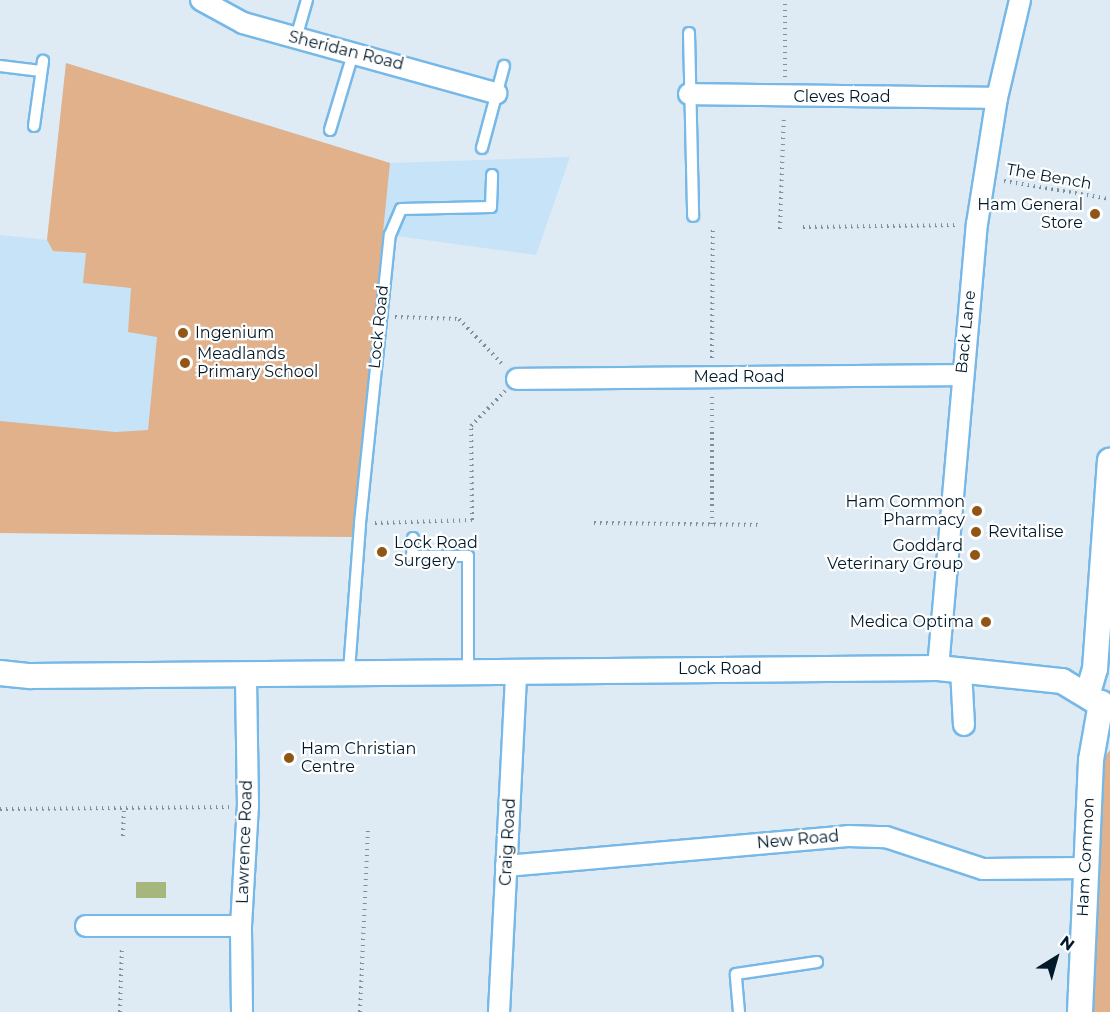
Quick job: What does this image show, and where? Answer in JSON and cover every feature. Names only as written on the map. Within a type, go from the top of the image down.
[{"type":"street","name":"Sheridan Road","points":[[201,0],[243,23],[353,54],[419,69],[496,93]]},
{"type":"street","name":"Back Lane","points":[[964,724],[950,669],[961,375],[977,224],[996,98],[1020,0]]},
{"type":"street","name":"Cleves Road","points":[[688,94],[996,98]]},
{"type":"street","name":"Mead Road","points":[[517,379],[961,375]]},
{"type":"street","name":"Ham Common","points":[[1080,1012],[1091,760],[1100,702],[1095,669],[1109,501],[1110,461]]},
{"type":"street","name":"Lock Road","points":[[0,673],[950,669],[1062,681],[1100,702]]},
{"type":"street","name":"Craig Road","points":[[499,1012],[516,672]]},
{"type":"street","name":"Lawrence Road","points":[[242,1012],[241,926],[248,806],[246,673]]},
{"type":"street","name":"New Road","points":[[506,866],[848,836],[886,837],[983,868],[1086,868]]},
{"type":"street","points":[[86,926],[241,926]]},
{"type":"lane","points":[[296,38],[307,0]]},
{"type":"lane","points":[[688,33],[693,216]]},
{"type":"lane","points":[[330,130],[353,54]]},
{"type":"lane","points":[[0,66],[42,66],[34,126]]},
{"type":"lane","points":[[483,148],[504,66]]},
{"type":"lane","name":"Lock Road","points":[[349,671],[360,523],[390,235],[401,209],[491,207],[492,175]]},
{"type":"lane","points":[[413,538],[412,556],[468,556],[468,672]]},
{"type":"lane","points":[[739,1012],[736,974],[817,962]]},
{"type":"path","name":"The Bench","points":[[984,177],[1110,199]]},
{"type":"path","points":[[803,227],[977,224]]},
{"type":"path","points":[[712,524],[713,227]]},
{"type":"path","points":[[360,523],[472,520],[471,426],[517,379],[459,319],[380,316]]},
{"type":"path","points":[[594,523],[762,525]]},
{"type":"path","points":[[0,809],[123,810],[248,806]]},
{"type":"path","points":[[123,810],[123,836]]},
{"type":"path","points":[[360,1012],[368,828]]},
{"type":"path","points":[[120,1012],[122,927]]},
{"type":"shaded area","name":"Meadlands Primary School","points":[[66,63],[390,163],[570,157],[536,255],[382,234],[352,537],[0,533],[0,235],[47,240]]},
{"type":"shaded area","name":"Meadlands Primary School","points":[[66,63],[390,163],[352,537],[0,533],[0,421],[115,432],[148,430],[157,337],[128,332],[131,288],[83,283],[86,253],[53,251],[47,240]]},
{"type":"shaded area","points":[[1110,750],[1110,1012],[1091,1012],[1100,763]]},
{"type":"shaded area","points":[[136,882],[166,882],[166,898],[136,898]]},
{"type":"place","name":"Ham General Store","points":[[1095,214]]},
{"type":"place","name":"Ingenium","points":[[183,333]]},
{"type":"place","name":"Meadlands Primary School","points":[[185,363]]},
{"type":"place","name":"Ham Common Pharmacy","points":[[977,511]]},
{"type":"place","name":"Revitalise","points":[[976,532]]},
{"type":"place","name":"Lock Road Surgery","points":[[382,552]]},
{"type":"place","name":"Goddard Veterinary Group","points":[[975,555]]},
{"type":"place","name":"Medica Optima","points":[[986,622]]},
{"type":"place","name":"Ham Christian Centre","points":[[289,758]]}]
